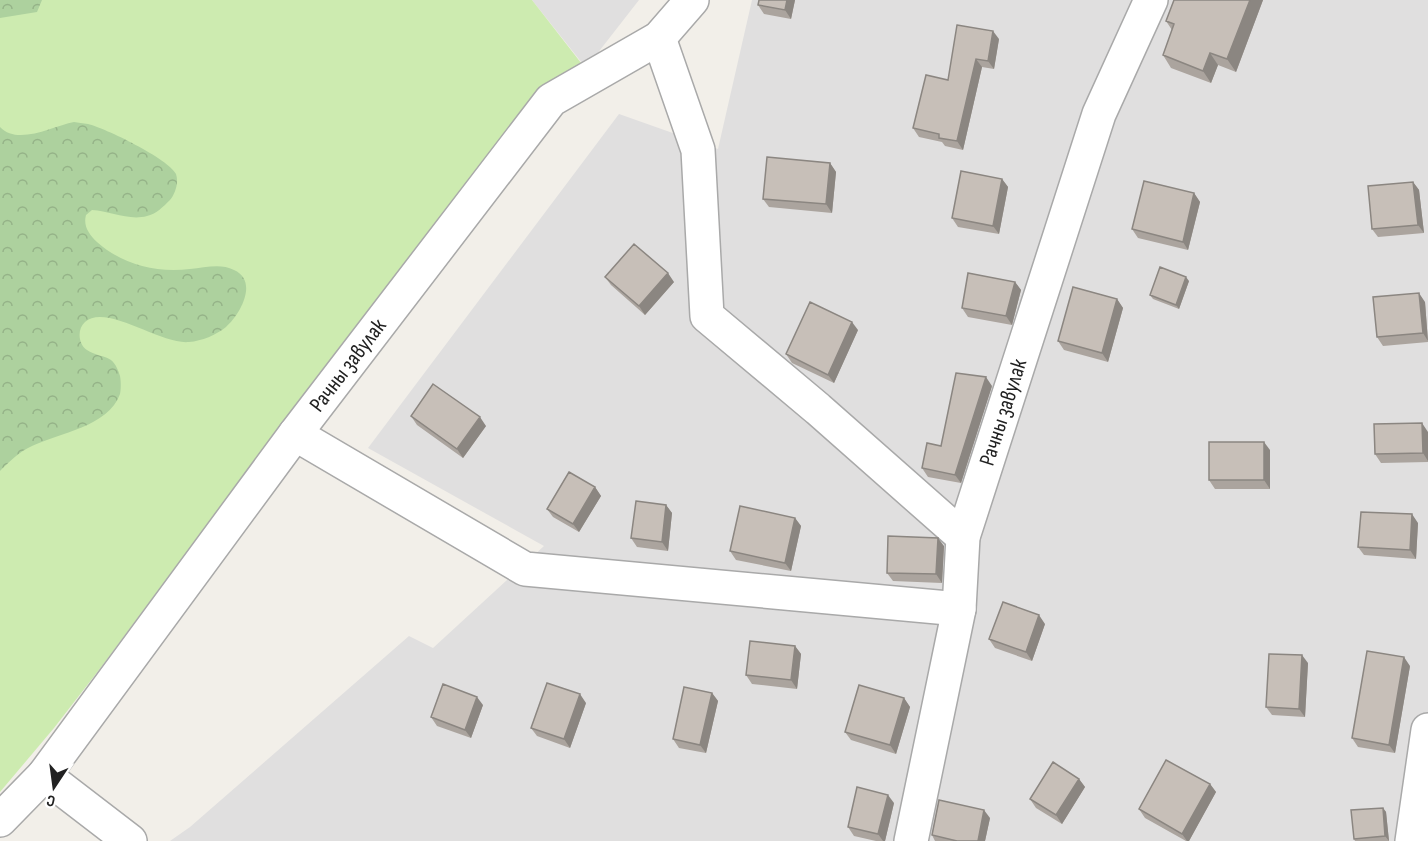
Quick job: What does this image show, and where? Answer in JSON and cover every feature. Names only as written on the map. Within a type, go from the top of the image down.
[{"type":"street","name":"Рачны завулак","points":[[0,820],[44,775],[295,434],[551,100],[659,38],[692,0]]},
{"type":"street","name":"Рачны завулак","points":[[911,841],[959,609],[963,537],[1099,114],[1150,0]]},
{"type":"street","points":[[659,38],[698,150],[707,316],[818,409],[963,537]]},
{"type":"street","points":[[295,434],[525,569],[959,609]]},
{"type":"street","points":[[1412,841],[1428,730]]},
{"type":"street","points":[[44,775],[130,841]]},
{"type":"shaded area","points":[[532,0],[639,0],[586,68]]},
{"type":"shaded area","points":[[752,0],[1428,0],[1428,841],[170,841],[190,827],[409,636],[433,648],[544,546],[368,448],[619,114],[718,149]]},
{"type":"green space","points":[[0,0],[532,0],[585,68],[521,113],[313,382],[102,666],[0,792]]},
{"type":"green space","points":[[0,0],[42,0],[37,12],[0,18]]},
{"type":"green space","points":[[74,122],[88,124],[136,145],[162,160],[177,177],[172,198],[150,215],[126,217],[92,210],[86,215],[85,223],[89,233],[97,242],[107,250],[140,266],[165,270],[212,266],[229,268],[241,275],[245,282],[245,298],[237,315],[226,327],[209,337],[189,342],[177,341],[106,318],[94,318],[85,322],[80,332],[82,344],[87,350],[111,360],[120,376],[120,394],[114,405],[94,422],[82,428],[28,448],[0,471],[0,127],[16,135],[26,135]]},
{"type":"building","points":[[759,0],[787,0],[785,10],[758,5]]},
{"type":"building","points":[[1174,0],[1250,0],[1227,59],[1210,53],[1203,71],[1163,55],[1174,24],[1166,21]]},
{"type":"building","points":[[957,25],[993,31],[988,61],[976,59],[957,141],[939,138],[939,134],[913,128],[926,75],[948,80]]},
{"type":"building","points":[[767,157],[830,163],[826,204],[763,199]]},
{"type":"building","points":[[961,171],[1002,179],[993,226],[952,218]]},
{"type":"building","points":[[1144,181],[1194,193],[1183,242],[1132,229]]},
{"type":"building","points":[[1413,182],[1418,225],[1372,229],[1368,186]]},
{"type":"building","points":[[634,244],[668,273],[639,306],[605,277]]},
{"type":"building","points":[[1160,267],[1186,277],[1176,305],[1150,295]]},
{"type":"building","points":[[968,273],[1015,282],[1006,316],[962,308]]},
{"type":"building","points":[[1073,287],[1117,299],[1102,353],[1058,341]]},
{"type":"building","points":[[1419,293],[1423,333],[1377,337],[1373,297]]},
{"type":"building","points":[[810,302],[852,322],[828,375],[786,354]]},
{"type":"building","points":[[956,373],[986,377],[955,475],[922,468],[927,443],[941,446]]},
{"type":"building","points":[[433,384],[480,417],[457,449],[411,416]]},
{"type":"building","points":[[1422,423],[1423,453],[1375,454],[1374,424]]},
{"type":"building","points":[[1209,442],[1264,442],[1264,480],[1209,480]]},
{"type":"building","points":[[569,472],[595,487],[573,524],[547,509]]},
{"type":"building","points":[[636,501],[666,505],[662,542],[631,538]]},
{"type":"building","points":[[740,506],[795,518],[785,563],[730,551]]},
{"type":"building","points":[[1361,512],[1412,514],[1410,550],[1358,547]]},
{"type":"building","points":[[888,536],[938,538],[936,574],[887,573]]},
{"type":"building","points":[[1003,602],[1039,615],[1026,652],[989,639]]},
{"type":"building","points":[[750,641],[795,646],[791,680],[746,675]]},
{"type":"building","points":[[1367,651],[1404,657],[1389,745],[1352,738]]},
{"type":"building","points":[[1269,654],[1302,655],[1299,709],[1266,707]]},
{"type":"building","points":[[547,683],[580,694],[564,739],[531,728]]},
{"type":"building","points":[[443,684],[477,697],[465,730],[431,717]]},
{"type":"building","points":[[859,685],[904,698],[890,745],[845,732]]},
{"type":"building","points":[[684,687],[712,693],[700,745],[673,739]]},
{"type":"building","points":[[1166,760],[1210,784],[1182,834],[1139,809]]},
{"type":"building","points":[[1053,762],[1079,779],[1056,815],[1030,799]]},
{"type":"building","points":[[857,787],[888,795],[878,834],[848,827]]},
{"type":"building","points":[[939,800],[984,810],[978,841],[957,841],[932,835]]},
{"type":"building","points":[[1383,808],[1385,836],[1354,839],[1351,810]]}]
